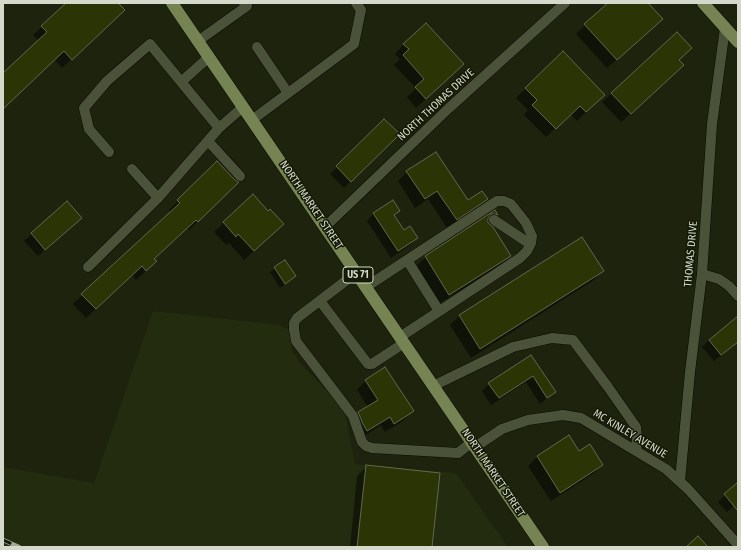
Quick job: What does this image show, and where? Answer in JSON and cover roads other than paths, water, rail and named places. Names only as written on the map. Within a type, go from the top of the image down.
[{"type":"main road","name":"NORTH MARKET STREET","points":[[172,3],[543,547]]},
{"type":"main road","points":[[703,3],[738,42]]},
{"type":"street","points":[[252,120],[354,44],[361,10],[356,3]]},
{"type":"street","name":"NORTH THOMAS DRIVE","points":[[325,227],[449,108],[565,3]]},
{"type":"street","points":[[198,41],[247,4]]},
{"type":"street","name":"THOMAS DRIVE","points":[[680,481],[690,372],[702,274],[712,124],[725,28]]},
{"type":"street","points":[[110,152],[88,129],[84,108],[107,81],[150,44],[219,128]]},
{"type":"street","points":[[257,47],[288,93]]},
{"type":"street","points":[[181,82],[209,57]]},
{"type":"street","points":[[88,267],[158,198],[219,128],[244,107]]},
{"type":"street","points":[[208,141],[240,176]]},
{"type":"street","points":[[132,169],[158,198]]},
{"type":"street","points":[[356,273],[320,301],[368,364],[372,364],[439,311],[520,258],[527,251],[532,236],[526,223],[511,204],[504,201],[497,201],[366,287]]},
{"type":"street","points":[[494,220],[530,244]]},
{"type":"street","points":[[407,260],[439,311]]},
{"type":"street","points":[[702,274],[719,279],[729,286],[738,296]]},
{"type":"street","name":"MC KINLEY AVENUE","points":[[320,301],[297,318],[294,323],[296,341],[353,416],[362,442],[366,446],[458,453],[502,429],[515,424],[563,415],[580,418],[666,469],[680,481],[738,545]]},
{"type":"street","points":[[434,386],[513,347],[552,338],[573,340],[608,386],[636,427],[636,451]]},
{"type":"railway","points":[[3,540],[19,547]]}]
